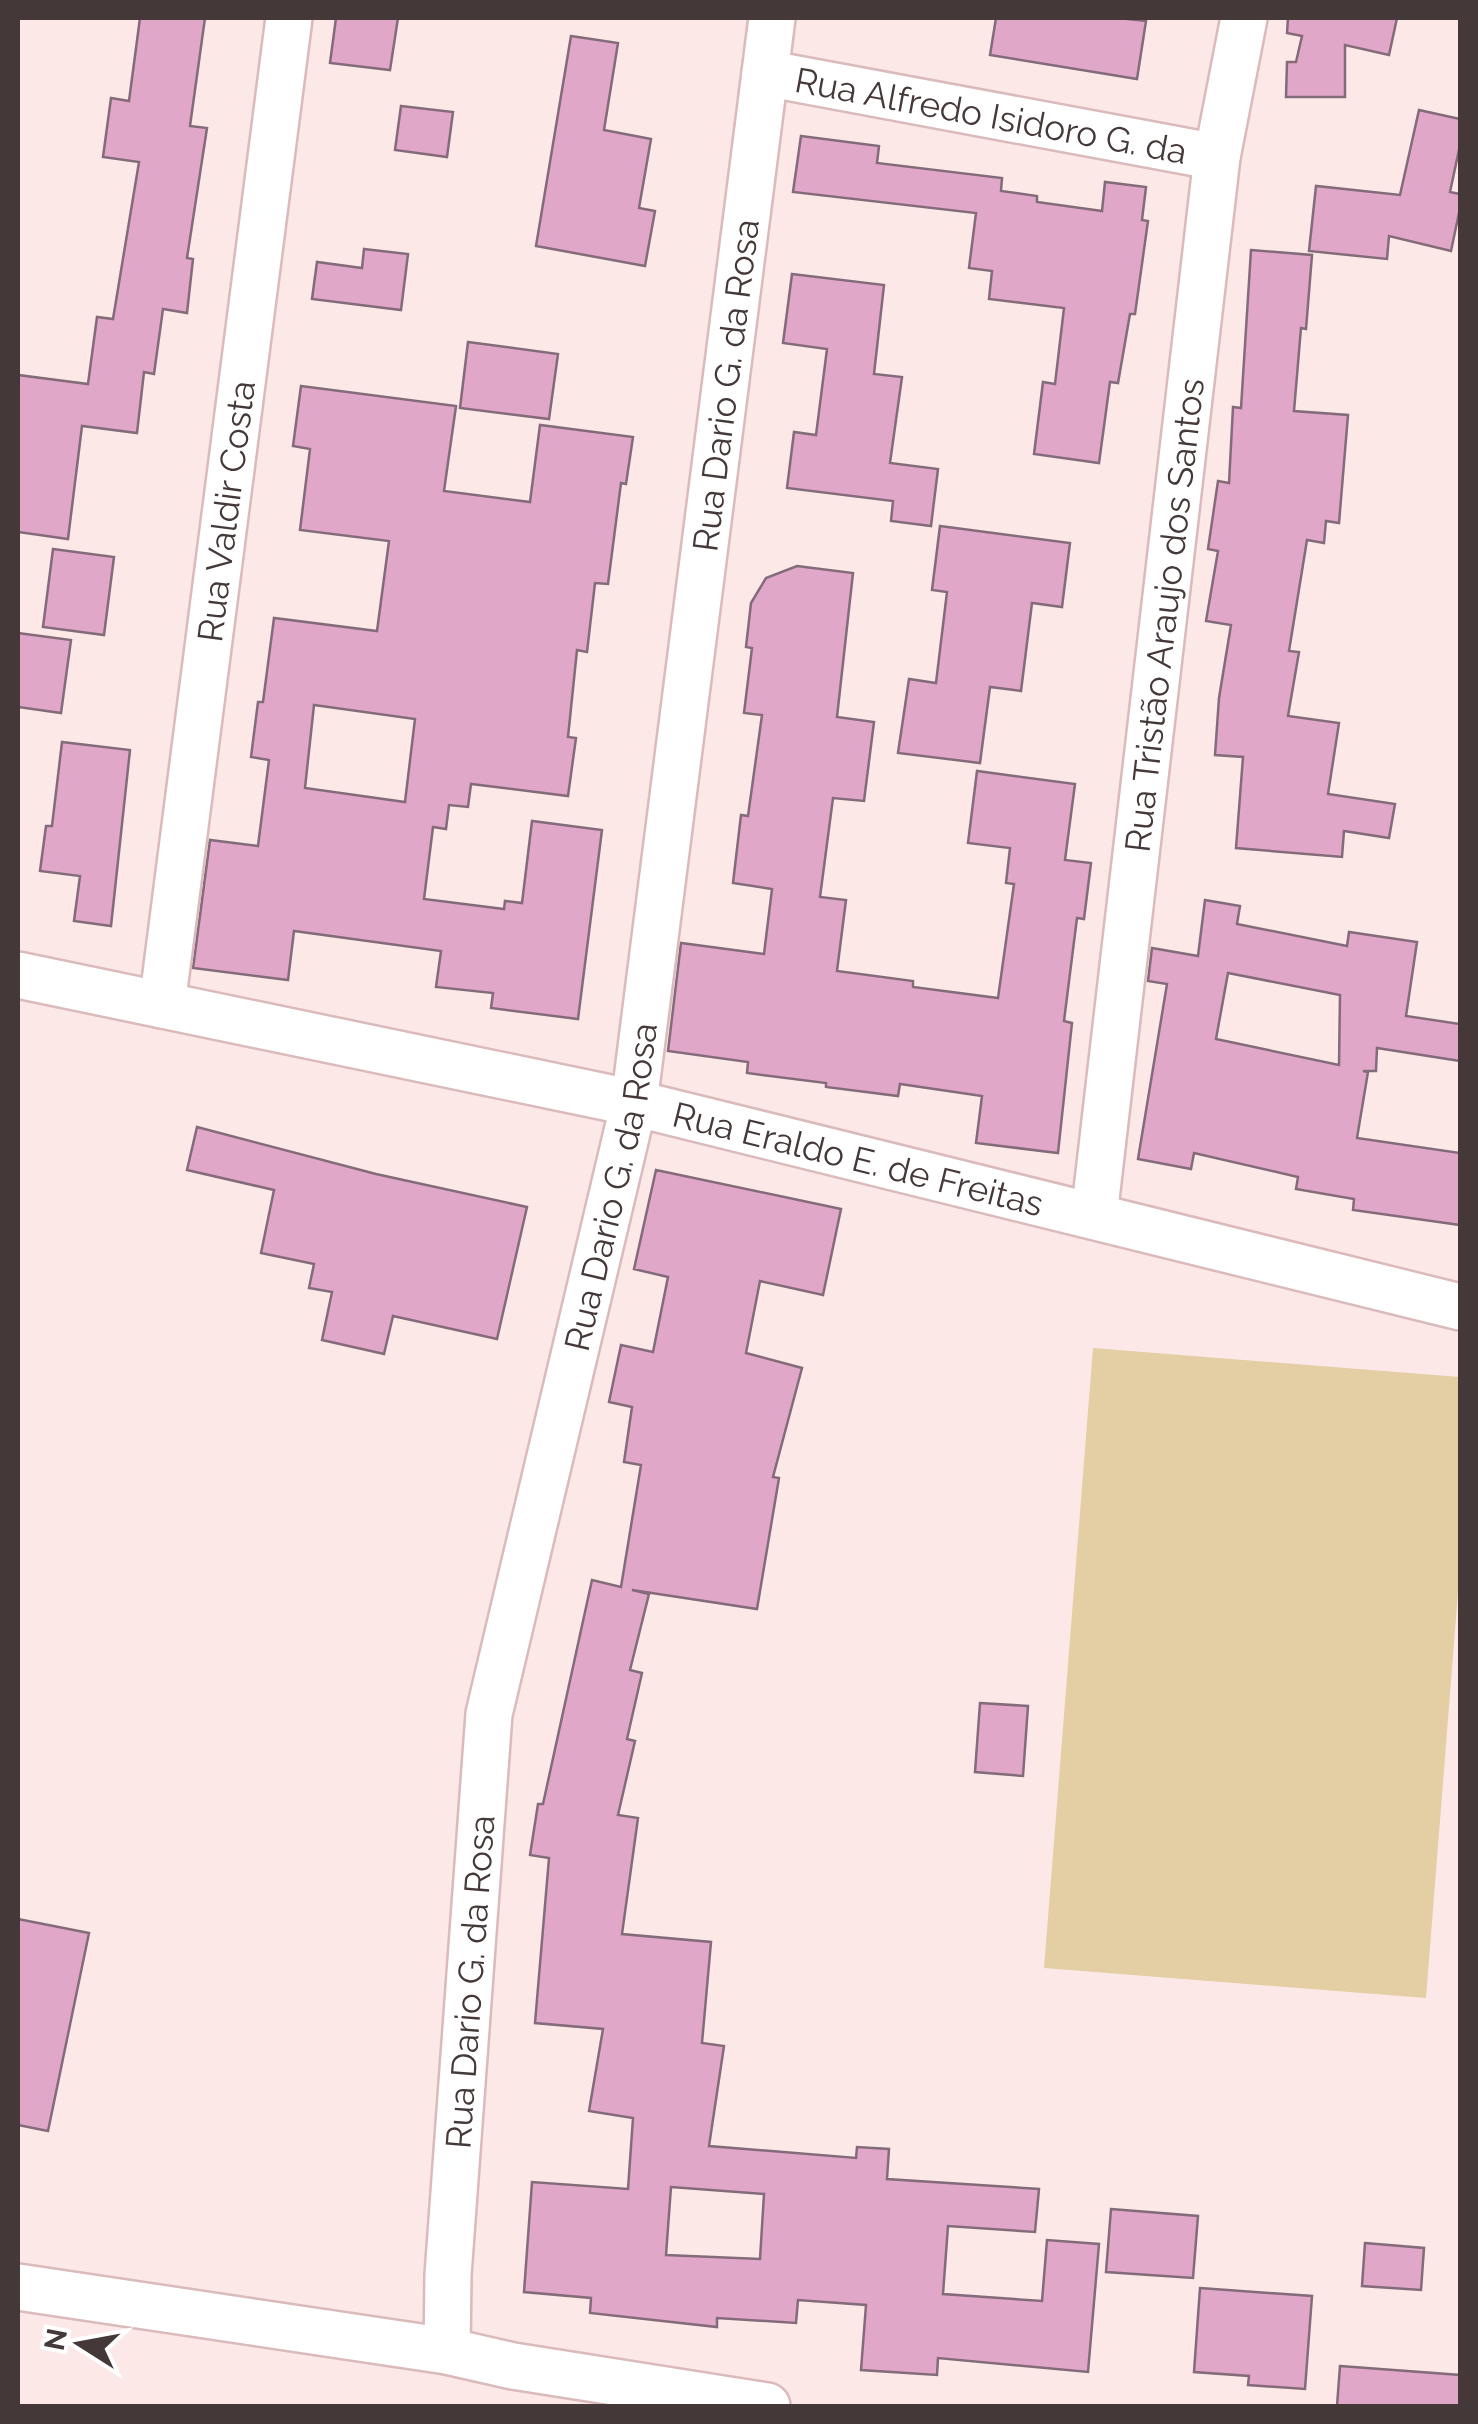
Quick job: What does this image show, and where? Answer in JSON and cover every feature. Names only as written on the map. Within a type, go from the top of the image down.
[{"type":"street","name":"Rua Valdir Costa","points":[[162,1005],[289,18]]},
{"type":"street","name":"Rua Dario G. da Rosa","points":[[446,2351],[448,2274],[490,1714],[634,1103],[772,18]]},
{"type":"street","name":"Rua Tristão Araujo dos Santos","points":[[1094,1216],[1217,157],[1244,18]]},
{"type":"street","name":"Rua Alfredo Isidoro G. da","points":[[765,74],[1217,157]]},
{"type":"street","name":"Rua Eraldo E. de Freitas","points":[[18,975],[634,1103],[1460,1307]]},
{"type":"street","points":[[18,2287],[446,2351],[516,2386],[766,2406]]},
{"type":"shaded area","points":[[1093,1348],[1460,1377],[1460,1567],[1426,1998],[1044,1968]]},
{"type":"building","points":[[140,18],[205,18],[190,126],[207,128],[187,258],[193,259],[187,313],[163,309],[154,374],[144,372],[137,433],[82,426],[68,539],[18,532],[18,375],[88,384],[97,317],[113,319],[139,162],[103,157],[111,98],[129,101]]},
{"type":"building","points":[[336,18],[398,18],[390,70],[330,63]]},
{"type":"building","points":[[996,18],[1146,21],[1137,79],[990,55]]},
{"type":"building","points":[[1288,18],[1397,18],[1389,55],[1345,45],[1345,97],[1286,97],[1287,62],[1296,62],[1302,36],[1287,33]]},
{"type":"building","points":[[571,36],[618,43],[604,130],[651,139],[639,208],[655,211],[645,266],[536,246]]},
{"type":"building","points":[[401,106],[453,112],[447,157],[395,150]]},
{"type":"building","points":[[1419,110],[1460,119],[1460,145],[1450,192],[1460,194],[1460,208],[1451,251],[1389,236],[1387,259],[1309,251],[1316,186],[1400,195]]},
{"type":"building","points":[[801,136],[879,146],[877,163],[1002,178],[1001,191],[1037,196],[1037,202],[1102,211],[1105,182],[1146,187],[1142,220],[1148,221],[1135,314],[1130,314],[1118,383],[1110,382],[1099,463],[1034,454],[1043,382],[1055,384],[1064,308],[989,299],[992,271],[969,268],[976,213],[793,192]]},
{"type":"building","points":[[364,249],[408,254],[401,310],[312,299],[317,262],[362,268]]},
{"type":"building","points":[[1251,250],[1312,255],[1294,411],[1348,415],[1339,523],[1326,521],[1324,543],[1307,540],[1289,651],[1299,652],[1288,716],[1339,723],[1328,794],[1395,804],[1389,838],[1344,831],[1342,857],[1236,848],[1243,757],[1215,755],[1231,625],[1206,621],[1218,551],[1208,549],[1218,481],[1229,483],[1233,407],[1241,408]]},
{"type":"building","points":[[792,274],[884,285],[874,374],[902,377],[890,463],[938,469],[931,526],[891,521],[893,501],[787,488],[794,432],[816,435],[827,349],[783,343]]},
{"type":"building","points":[[468,342],[558,354],[549,419],[460,408]]},
{"type":"building","points":[[301,386],[456,406],[444,491],[530,502],[540,425],[633,437],[626,484],[621,483],[608,584],[595,583],[587,652],[577,650],[568,737],[576,738],[568,796],[471,784],[468,807],[449,805],[446,829],[433,827],[424,899],[504,909],[505,901],[522,903],[532,821],[602,830],[578,1019],[491,1008],[493,993],[436,987],[441,951],[294,931],[288,980],[193,968],[210,840],[258,846],[269,760],[251,757],[274,618],[377,631],[389,541],[300,530],[310,449],[293,446]],"holes":[[[314,705],[415,719],[405,802],[305,788]]]},
{"type":"building","points":[[940,526],[1070,543],[1062,607],[1032,603],[1021,691],[990,687],[980,763],[898,753],[909,679],[936,683],[947,592],[932,590]]},
{"type":"building","points":[[53,549],[114,557],[104,635],[43,627]]},
{"type":"building","points":[[797,566],[853,573],[837,717],[874,722],[864,801],[833,798],[820,897],[846,900],[837,971],[913,981],[913,987],[998,998],[1014,884],[1006,883],[1010,848],[968,843],[977,771],[1075,784],[1065,860],[1091,863],[1084,919],[1077,918],[1064,1021],[1072,1023],[1058,1153],[976,1143],[982,1096],[900,1084],[898,1096],[826,1087],[826,1083],[747,1073],[748,1062],[668,1051],[681,943],[764,954],[772,889],[733,883],[741,815],[748,816],[762,715],[744,713],[752,648],[746,647],[751,603],[766,578]]},
{"type":"building","points":[[18,633],[71,640],[61,713],[18,707]]},
{"type":"building","points":[[62,742],[130,750],[111,926],[74,921],[80,876],[40,871],[46,826],[52,826]]},
{"type":"building","points":[[1205,900],[1240,906],[1237,924],[1347,946],[1349,932],[1417,942],[1406,1016],[1460,1024],[1460,1061],[1377,1048],[1376,1071],[1363,1071],[1368,1072],[1357,1138],[1460,1153],[1460,1225],[1353,1210],[1354,1199],[1296,1189],[1298,1177],[1194,1153],[1191,1169],[1138,1159],[1167,984],[1148,981],[1152,948],[1198,956]],"holes":[[[1228,973],[1340,995],[1339,1065],[1216,1039]]]},
{"type":"building","points":[[197,1127],[376,1174],[527,1207],[497,1339],[393,1316],[384,1354],[322,1340],[332,1292],[309,1288],[314,1264],[261,1253],[274,1190],[187,1170]]},
{"type":"building","points":[[656,1170],[841,1209],[823,1295],[760,1281],[746,1353],[802,1368],[773,1477],[779,1478],[757,1609],[632,1590],[649,1594],[630,1670],[642,1673],[627,1739],[635,1741],[618,1815],[638,1818],[622,1934],[711,1942],[702,2043],[724,2046],[709,2146],[856,2158],[857,2147],[889,2149],[887,2179],[1039,2189],[1035,2232],[948,2226],[943,2294],[1042,2301],[1047,2240],[1099,2244],[1088,2372],[938,2358],[937,2375],[861,2370],[866,2305],[798,2300],[796,2323],[717,2318],[717,2327],[590,2313],[591,2298],[524,2292],[532,2182],[628,2189],[633,2118],[589,2111],[603,2029],[535,2023],[549,1858],[530,1855],[538,1804],[543,1804],[592,1580],[621,1587],[641,1465],[624,1462],[632,1407],[609,1402],[621,1345],[653,1352],[668,1277],[634,1269]],"holes":[[[671,2187],[764,2194],[760,2259],[666,2255]]]},
{"type":"building","points":[[980,1703],[1028,1706],[1023,1776],[975,1772]]},
{"type":"building","points":[[18,1919],[89,1933],[48,2131],[18,2125]]},
{"type":"building","points":[[1111,2209],[1198,2216],[1193,2278],[1106,2272]]},
{"type":"building","points":[[1365,2243],[1424,2248],[1421,2290],[1362,2286]]},
{"type":"building","points":[[1200,2288],[1312,2296],[1305,2389],[1248,2385],[1249,2376],[1194,2372]]},
{"type":"building","points":[[1340,2366],[1460,2375],[1460,2406],[1337,2406]]}]
